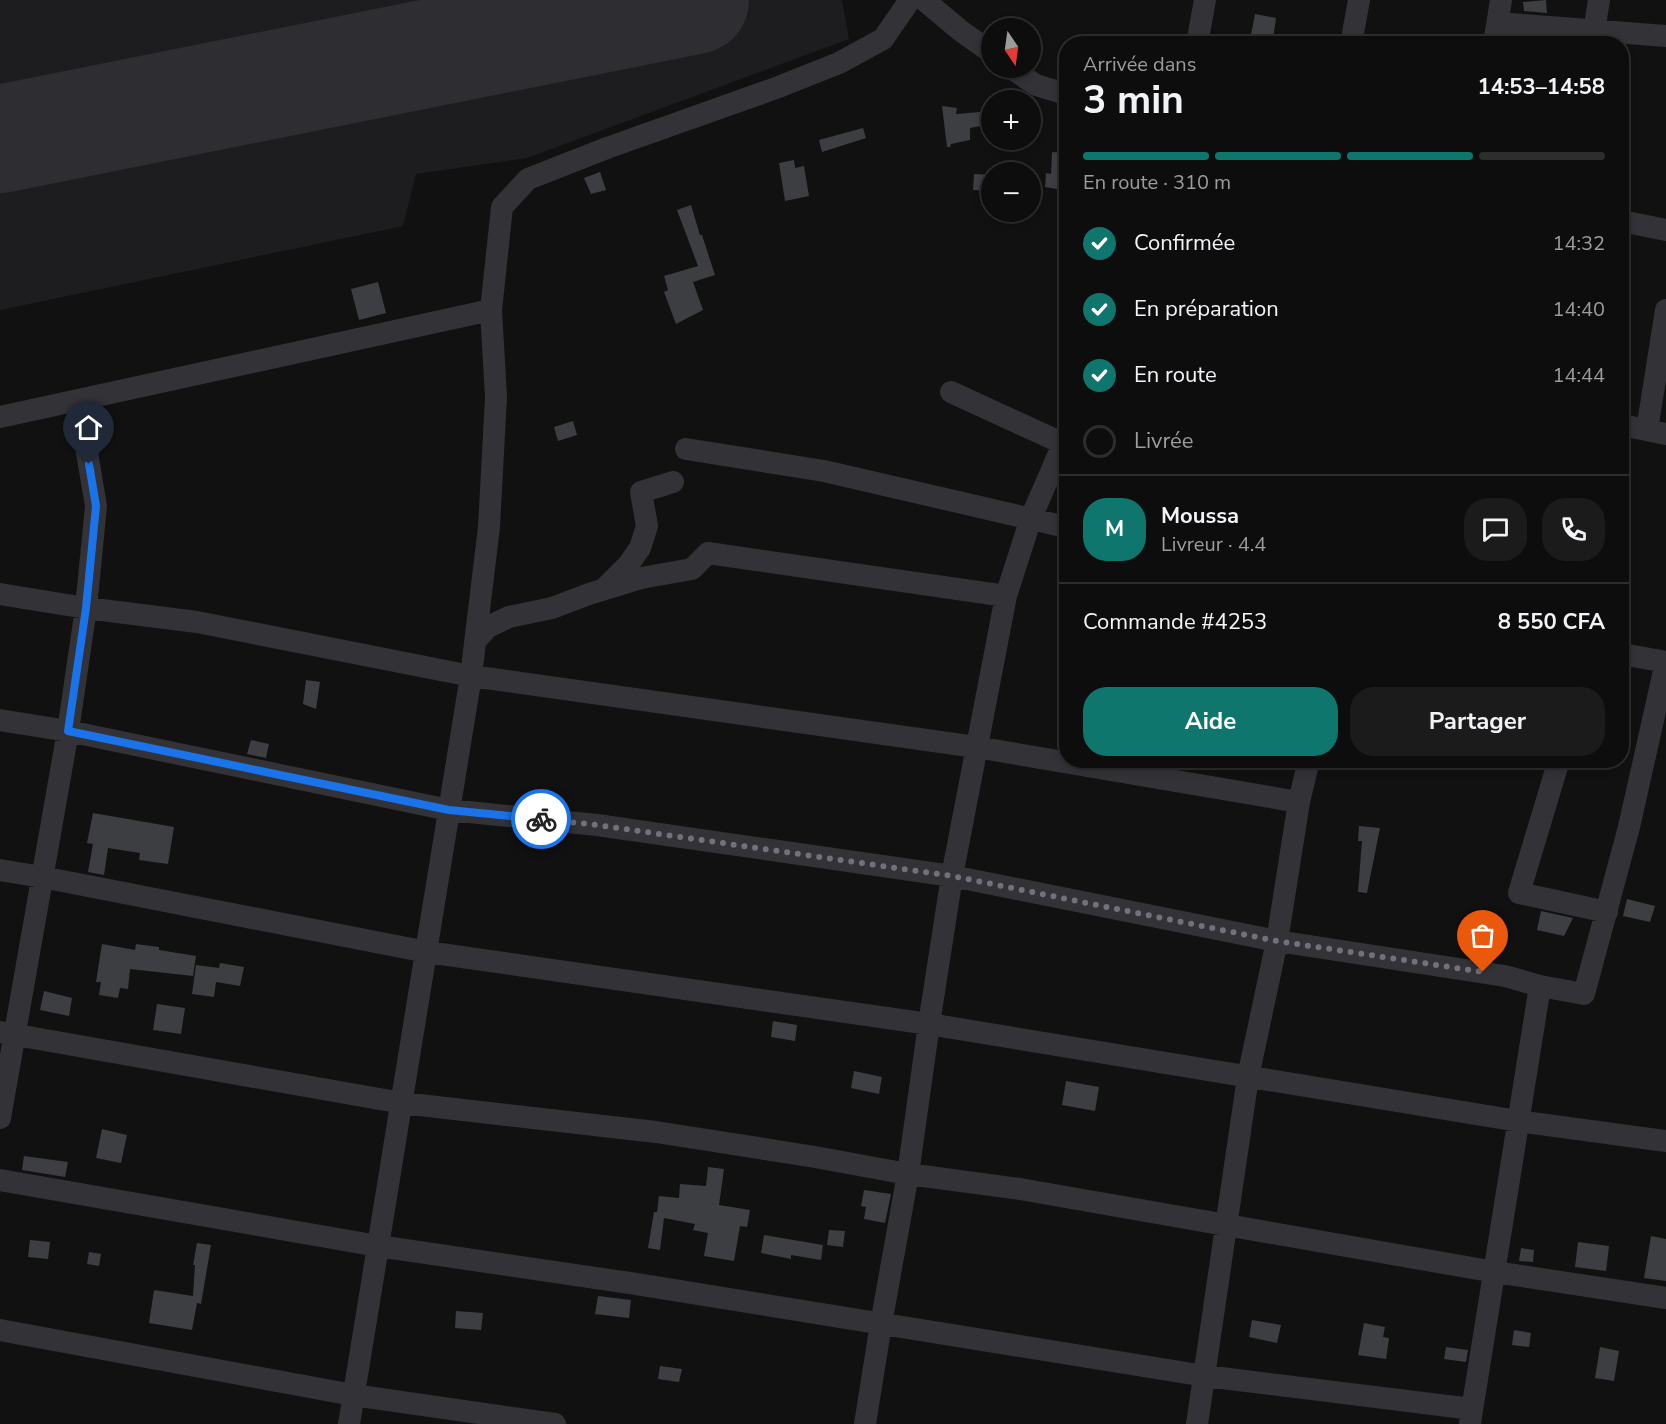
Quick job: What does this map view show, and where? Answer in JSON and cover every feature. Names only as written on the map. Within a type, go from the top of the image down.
[{"type":"street","points":[[349,1424],[476,640],[489,527],[496,397],[491,310],[502,207],[528,178],[839,63],[884,39],[909,0]]},
{"type":"street","points":[[924,0],[961,32],[981,46]]},
{"type":"street","points":[[1198,36],[1205,0]]},
{"type":"street","points":[[1352,36],[1359,0]]},
{"type":"street","points":[[1501,0],[1496,33],[1569,36]]},
{"type":"street","points":[[1593,36],[1599,0]]},
{"type":"street","points":[[1629,37],[1666,36]]},
{"type":"street","points":[[1026,78],[1036,85],[1059,92]]},
{"type":"street","points":[[1629,222],[1666,230]]},
{"type":"street","points":[[1629,426],[1657,432],[1666,309]]},
{"type":"street","points":[[0,417],[491,310]]},
{"type":"street","points":[[951,392],[1059,438]]},
{"type":"street","points":[[0,1118],[8,1033],[42,877],[68,731],[86,608],[96,506],[78,400]]},
{"type":"street","points":[[686,448],[824,471],[1059,525]]},
{"type":"street","points":[[865,1424],[880,1324],[908,1174],[952,876],[1006,596],[1031,518],[1059,455]]},
{"type":"street","points":[[603,590],[628,565],[640,548],[647,526],[641,492],[673,482]]},
{"type":"street","points":[[476,640],[488,627],[509,617],[552,608],[641,578],[692,569],[708,553],[1006,596]]},
{"type":"street","points":[[0,594],[197,622],[471,676],[976,747],[1059,761]]},
{"type":"street","points":[[0,720],[68,731],[449,810],[597,825],[952,876],[1277,941],[1505,976],[1540,986],[1584,994],[1629,828],[1666,662],[1629,655]]},
{"type":"street","points":[[1099,768],[1299,802]]},
{"type":"street","points":[[1197,1424],[1248,1077],[1277,941],[1299,802],[1307,768]]},
{"type":"street","points":[[1557,768],[1519,893],[1607,912]]},
{"type":"street","points":[[0,870],[426,952],[929,1024],[1518,1121],[1666,1141]]},
{"type":"street","points":[[0,1180],[378,1246],[630,1283],[1471,1417],[1540,986]]},
{"type":"street","points":[[8,1033],[402,1103],[656,1132],[908,1174],[1020,1189],[1495,1272],[1666,1298]]},
{"type":"street","points":[[0,1330],[353,1395],[555,1424]]},
{"type":"shaded area","points":[[0,0],[842,0],[849,39],[527,158],[416,174],[403,226],[0,310]]},
{"type":"building","points":[[1546,0],[1547,13],[1524,11],[1523,2]]},
{"type":"building","points":[[1255,14],[1276,18],[1273,36],[1251,35]]},
{"type":"building","points":[[942,106],[957,108],[956,114],[981,112],[981,126],[970,128],[970,140],[947,147]]},
{"type":"building","points":[[863,128],[866,138],[822,152],[819,140]]},
{"type":"building","points":[[1052,152],[1059,152],[1059,189],[1045,187],[1046,173],[1051,174]]},
{"type":"building","points":[[794,160],[795,168],[804,166],[809,196],[785,201],[779,163]]},
{"type":"building","points":[[600,172],[606,190],[591,194],[584,178]]},
{"type":"building","points":[[974,174],[981,174],[981,190],[973,190]]},
{"type":"building","points":[[691,205],[715,275],[693,282],[703,310],[676,324],[664,292],[668,290],[664,276],[698,266],[677,210]]},
{"type":"building","points":[[378,282],[386,313],[359,320],[351,289]]},
{"type":"building","points":[[573,421],[577,435],[558,441],[554,427]]},
{"type":"building","points":[[306,680],[320,682],[316,709],[303,704]]},
{"type":"building","points":[[251,740],[269,744],[266,758],[247,754]]},
{"type":"building","points":[[93,813],[174,827],[168,864],[139,860],[140,853],[108,848],[104,875],[88,872],[93,844],[87,843]]},
{"type":"building","points":[[1359,826],[1380,828],[1367,893],[1358,892],[1362,841],[1358,841]]},
{"type":"building","points":[[1627,899],[1655,906],[1650,922],[1623,916]]},
{"type":"building","points":[[1541,911],[1573,918],[1564,936],[1537,930]]},
{"type":"building","points":[[102,944],[135,950],[136,944],[196,956],[193,976],[130,969],[128,989],[120,988],[118,998],[99,995],[101,982],[96,982]]},
{"type":"building","points":[[220,963],[244,967],[240,986],[216,982],[214,997],[192,994],[196,965],[219,968]]},
{"type":"building","points":[[44,991],[72,998],[69,1016],[40,1010]]},
{"type":"building","points":[[157,1004],[185,1008],[181,1034],[153,1030]]},
{"type":"building","points":[[773,1021],[797,1025],[795,1041],[771,1037]]},
{"type":"building","points":[[854,1071],[882,1077],[879,1094],[851,1088]]},
{"type":"building","points":[[1066,1081],[1099,1087],[1095,1111],[1062,1105]]},
{"type":"building","points":[[102,1129],[127,1135],[121,1163],[96,1158]]},
{"type":"building","points":[[24,1156],[68,1162],[65,1177],[22,1170]]},
{"type":"building","points":[[708,1167],[724,1169],[719,1205],[750,1210],[747,1227],[740,1226],[734,1261],[704,1256],[708,1233],[693,1230],[695,1224],[664,1218],[660,1250],[648,1248],[659,1196],[679,1198],[680,1184],[706,1186]]},
{"type":"building","points":[[864,1190],[891,1194],[885,1223],[864,1219],[866,1207],[861,1206]]},
{"type":"building","points":[[829,1230],[845,1231],[843,1247],[827,1245]]},
{"type":"building","points":[[764,1235],[823,1245],[821,1260],[791,1255],[791,1259],[761,1253]]},
{"type":"building","points":[[1651,1236],[1666,1239],[1666,1281],[1644,1278]]},
{"type":"building","points":[[30,1240],[50,1242],[48,1259],[28,1257]]},
{"type":"building","points":[[1578,1242],[1609,1246],[1606,1271],[1575,1267]]},
{"type":"building","points":[[197,1243],[211,1245],[201,1304],[197,1303],[192,1330],[149,1323],[154,1290],[193,1296],[195,1265],[193,1265]]},
{"type":"building","points":[[1521,1248],[1534,1250],[1533,1262],[1519,1261]]},
{"type":"building","points":[[89,1252],[101,1254],[99,1266],[87,1264]]},
{"type":"building","points":[[598,1296],[631,1300],[629,1318],[595,1314]]},
{"type":"building","points":[[456,1311],[483,1313],[481,1330],[455,1328]]},
{"type":"building","points":[[1252,1320],[1281,1325],[1277,1343],[1249,1337]]},
{"type":"building","points":[[1364,1323],[1385,1327],[1383,1337],[1389,1338],[1386,1359],[1358,1355]]},
{"type":"building","points":[[1514,1330],[1531,1333],[1529,1347],[1512,1345]]},
{"type":"building","points":[[1446,1347],[1468,1350],[1466,1362],[1444,1359]]},
{"type":"building","points":[[1600,1347],[1619,1351],[1614,1381],[1595,1378]]},
{"type":"building","points":[[660,1366],[682,1369],[679,1382],[658,1379]]},
{"type":"runway","points":[[0,139],[695,0]]},
{"type":"way so far","points":[[541,819],[952,876],[1277,941],[1483,972]]},
{"type":"route","points":[[89,464],[96,506],[86,608],[68,731],[449,810],[541,819]]}]
